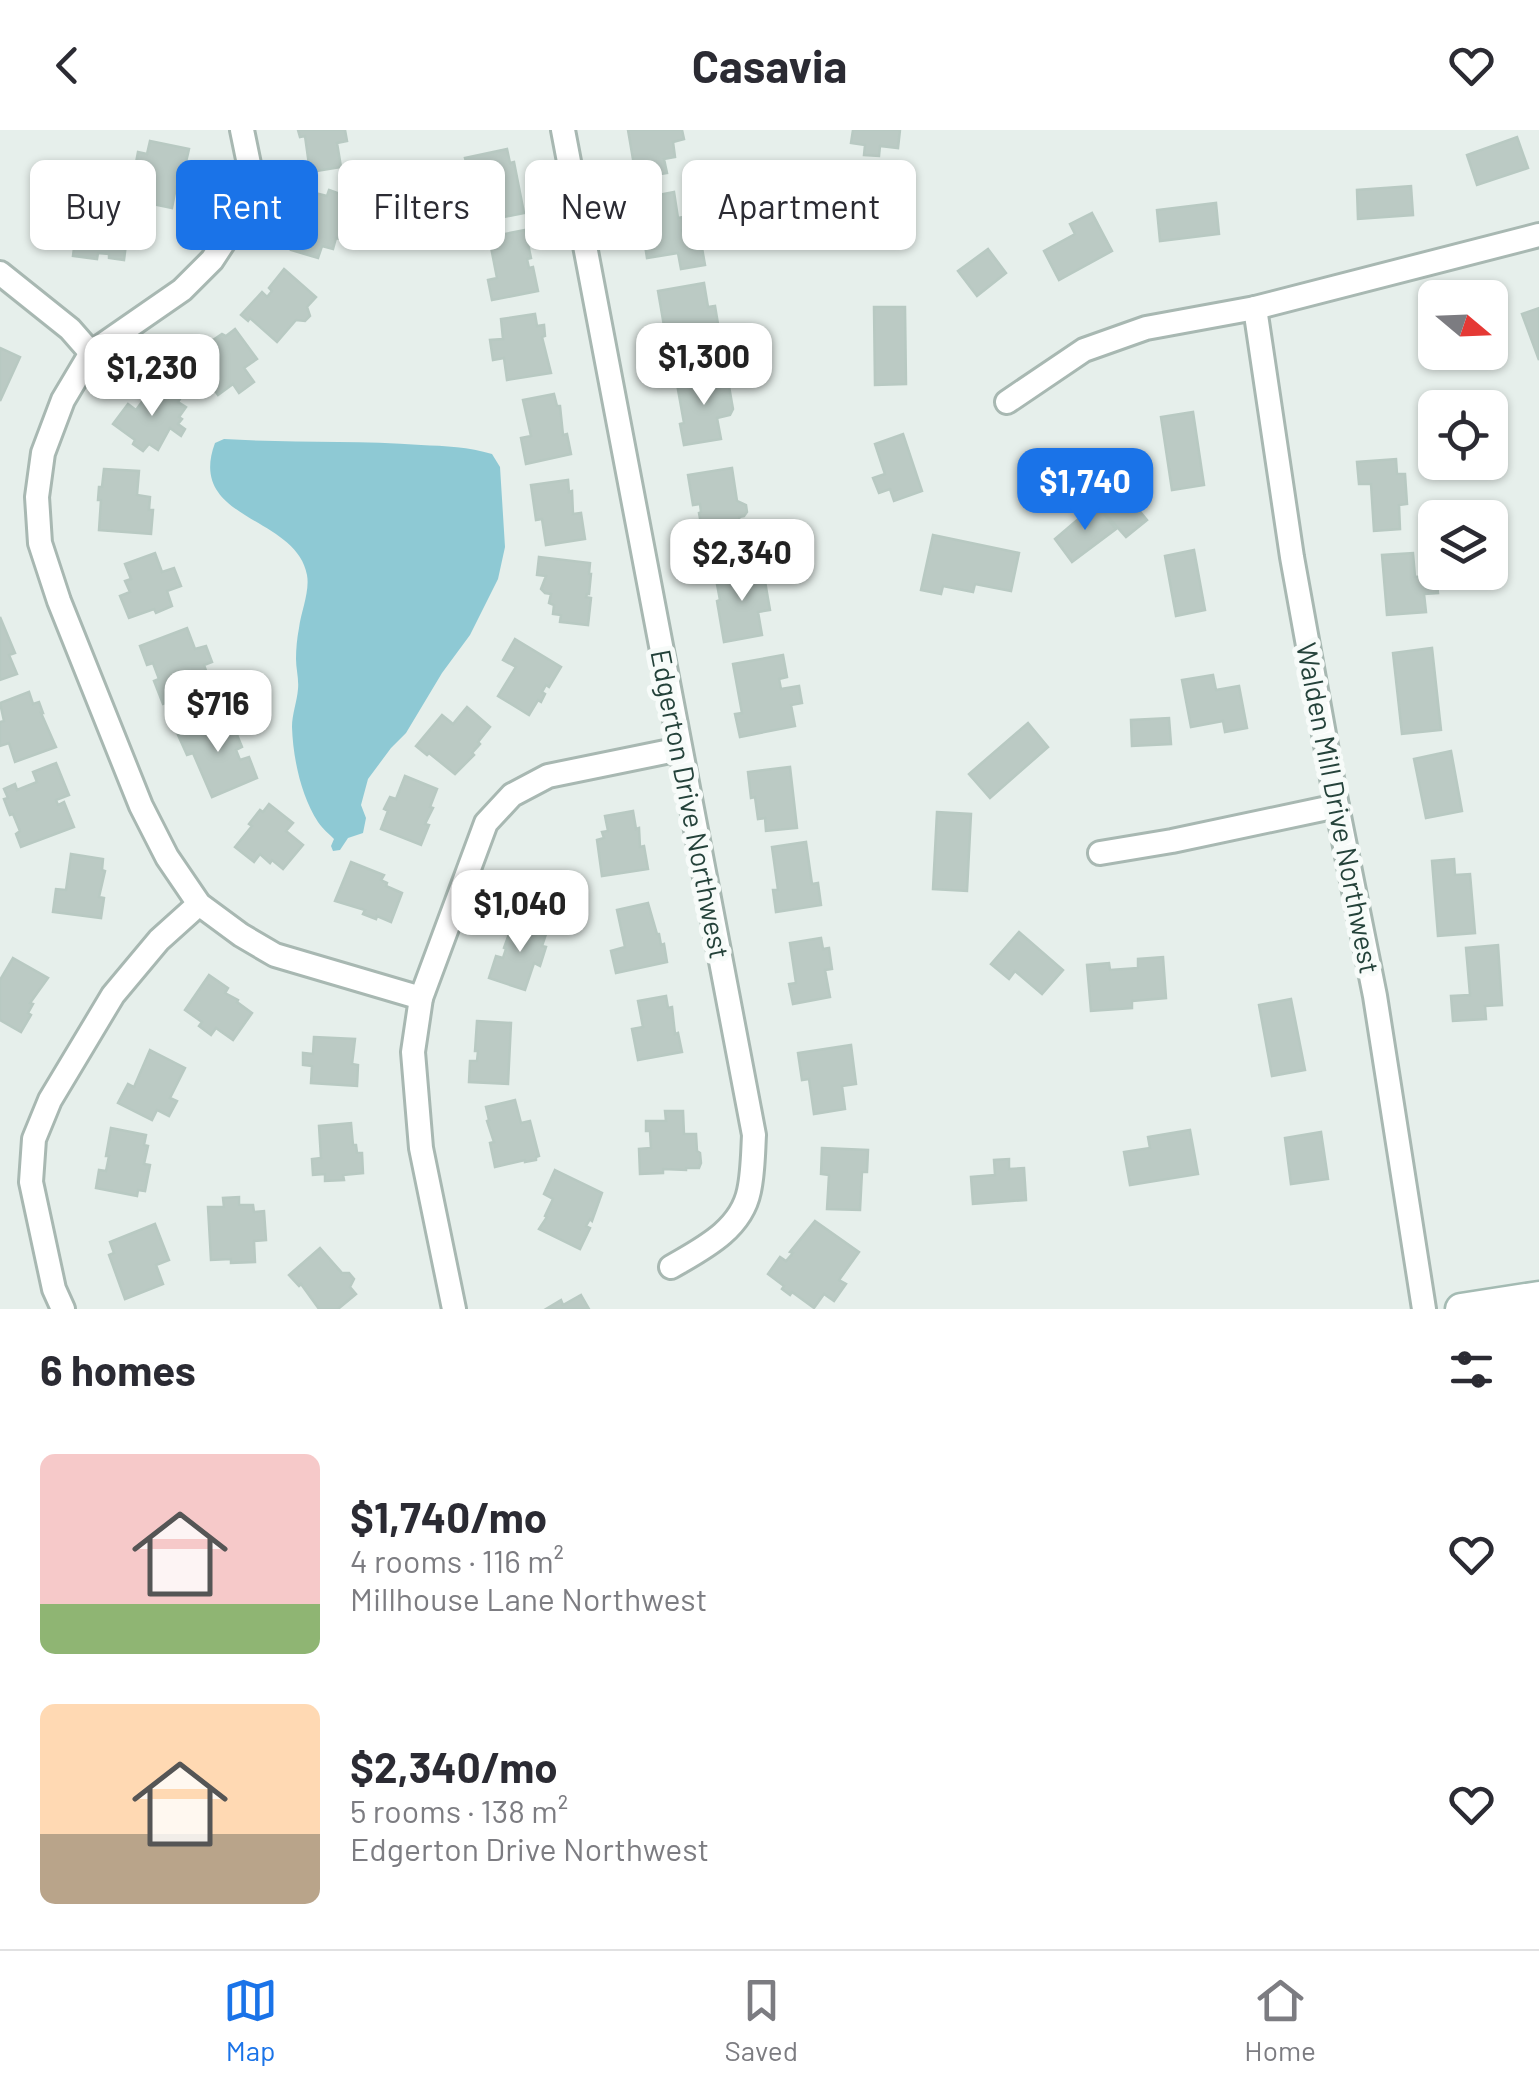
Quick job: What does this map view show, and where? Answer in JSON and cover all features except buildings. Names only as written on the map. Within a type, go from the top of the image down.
[{"type":"street","points":[[242,130],[250,164],[243,198],[230,231],[212,260],[182,290],[92,353],[63,400],[43,452],[37,497],[40,543],[141,806],[167,858],[199,904],[275,955],[420,998]]},
{"type":"street","name":"Edgerton Drive Northwest","points":[[563,130],[754,1135],[749,1194],[736,1218],[716,1241],[671,1266]]},
{"type":"street","points":[[1007,402],[1084,350],[1146,328],[1255,308],[1539,235]]},
{"type":"street","points":[[0,273],[70,328],[92,353]]},
{"type":"street","name":"Walden Mill Drive Northwest","points":[[1255,308],[1292,556],[1375,996],[1424,1309]]},
{"type":"street","points":[[454,1309],[421,1148],[413,1052],[420,998],[486,823],[512,795],[548,776],[680,749]]},
{"type":"street","points":[[1100,852],[1337,806]]},
{"type":"street","points":[[63,1309],[54,1289],[31,1182],[34,1139],[50,1100],[113,996],[159,940],[199,904]]},
{"type":"street","points":[[1461,1309],[1539,1297]]},
{"type":"water","points":[[224,439],[457,447],[492,454],[500,467],[505,547],[498,579],[470,635],[406,733],[368,779],[361,805],[366,818],[363,833],[348,838],[340,850],[333,851],[334,839],[312,812],[294,751],[296,647],[307,575],[299,555],[284,540],[228,503],[216,488],[210,469],[215,443]]}]
